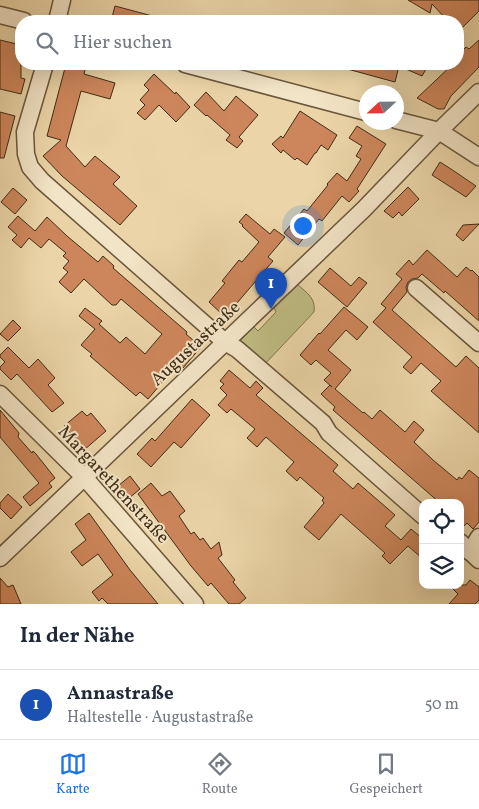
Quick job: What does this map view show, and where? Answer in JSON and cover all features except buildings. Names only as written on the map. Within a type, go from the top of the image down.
[{"type":"street","points":[[58,15],[62,0]]},
{"type":"street","points":[[0,15],[15,19]]},
{"type":"street","points":[[43,70],[25,132],[26,154],[30,167],[42,181],[226,342],[237,348],[305,407],[323,423],[329,433],[419,512]]},
{"type":"street","points":[[208,70],[359,110]]},
{"type":"street","name":"Augustastraße","points":[[0,558],[364,209],[479,92]]},
{"type":"street","points":[[404,122],[439,131],[479,157]]},
{"type":"street","points":[[416,288],[479,343]]},
{"type":"street","name":"Margarethenstraße","points":[[0,394],[85,478],[195,604]]},
{"type":"street","points":[[470,552],[479,537]]},
{"type":"shaded area","points":[[297,284],[312,299],[314,312],[264,365],[239,342],[254,327],[258,331],[276,312],[274,308]]},
{"type":"place","name":"Annastraße","points":[[271,309]]}]
